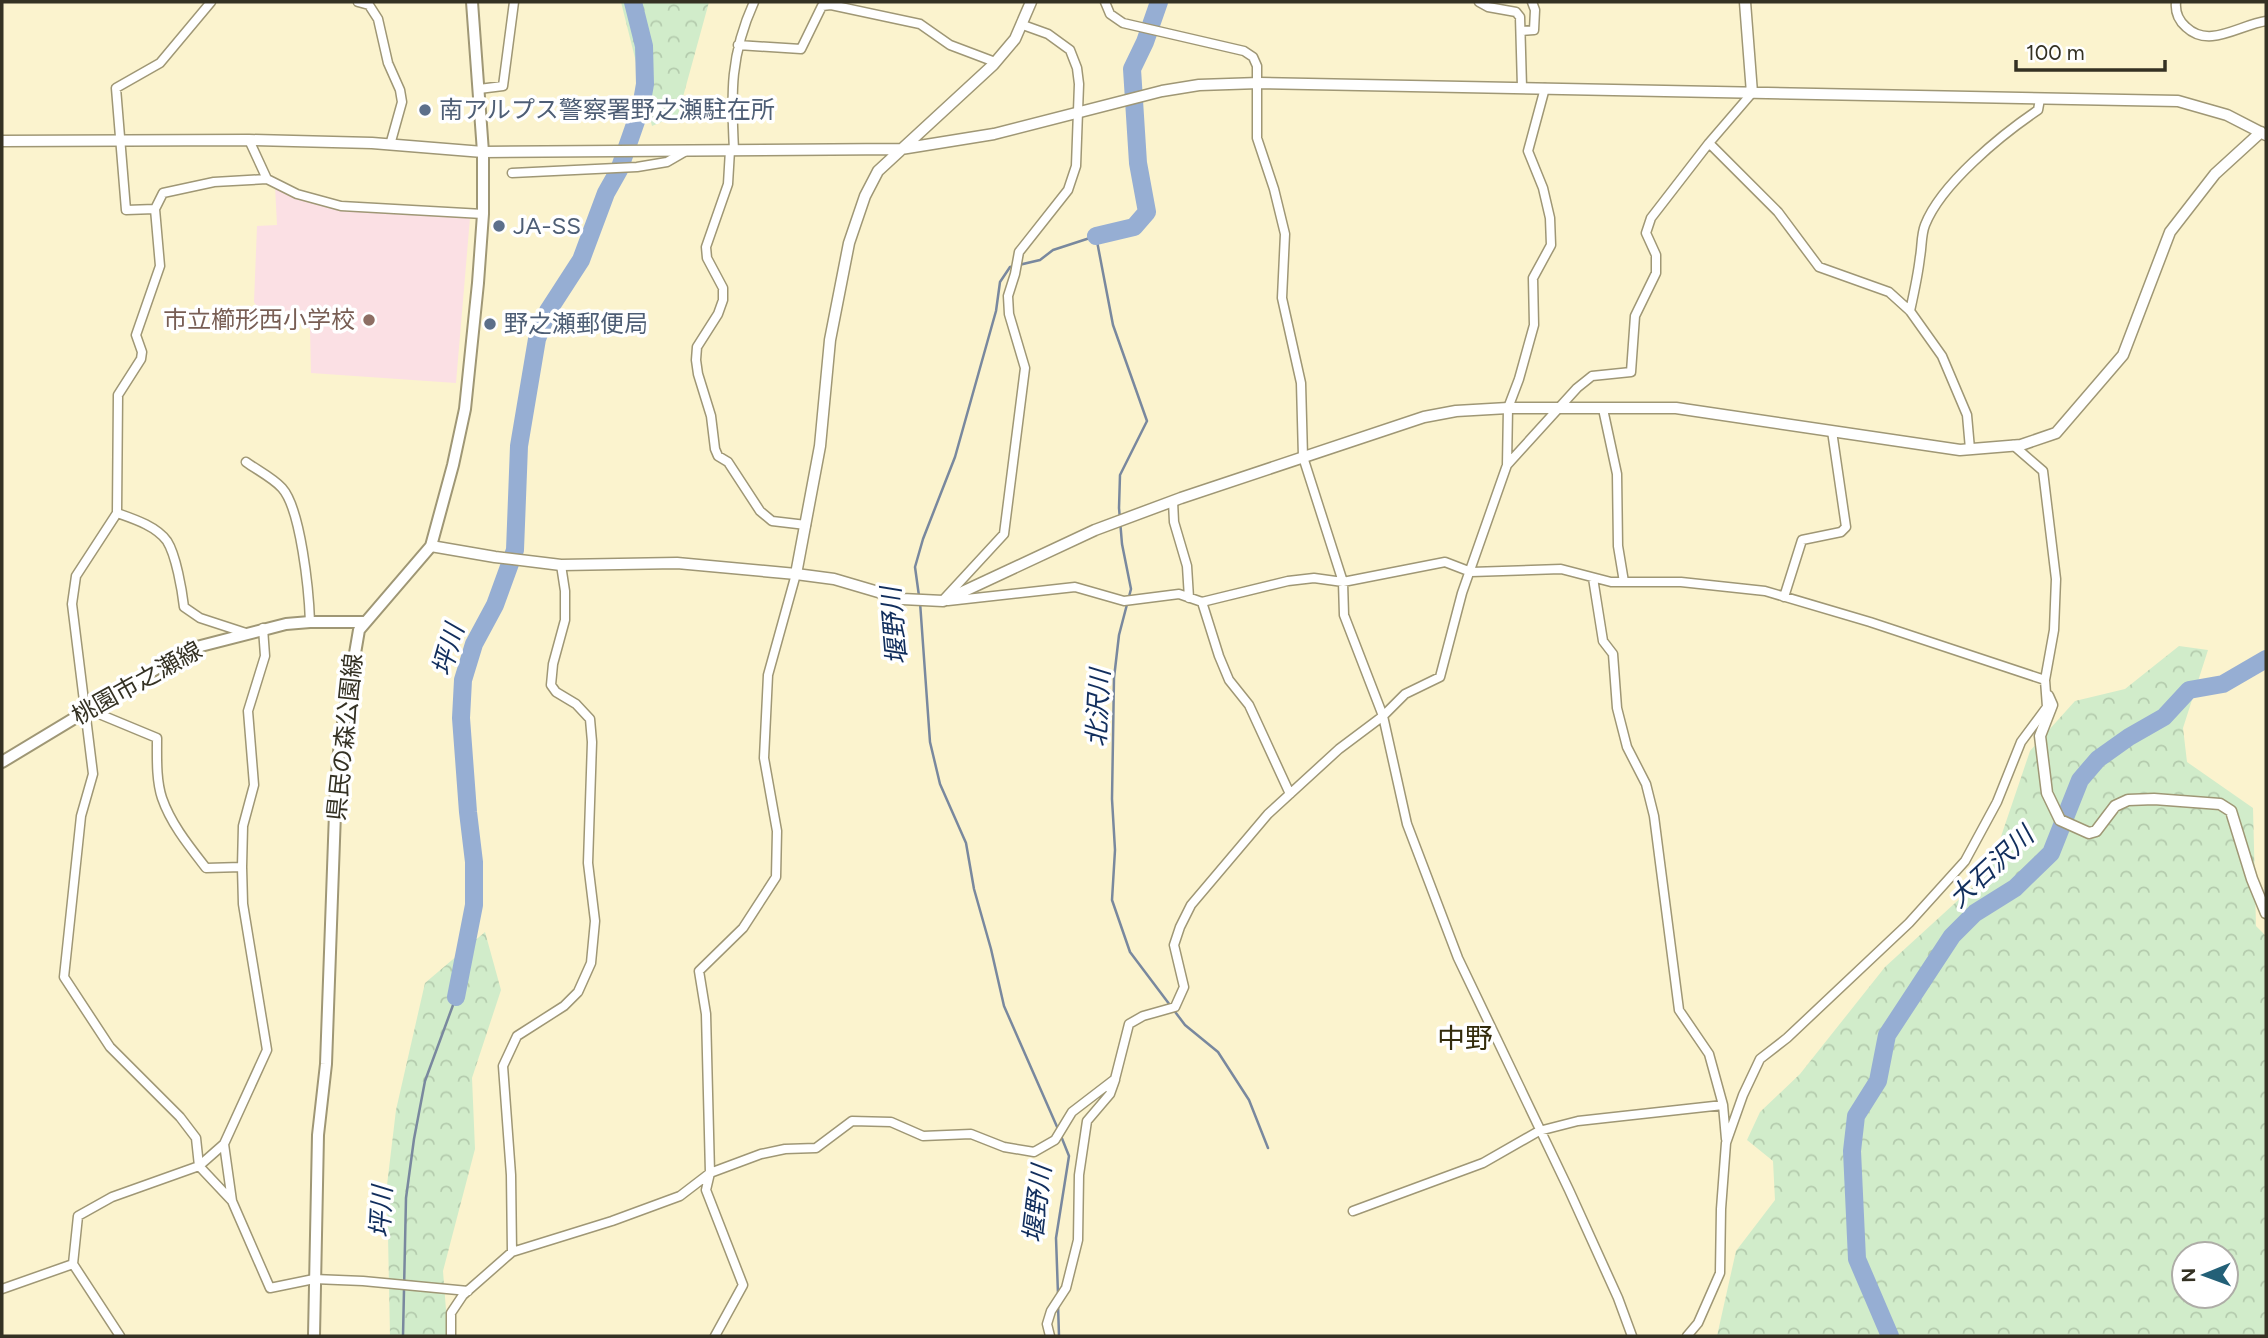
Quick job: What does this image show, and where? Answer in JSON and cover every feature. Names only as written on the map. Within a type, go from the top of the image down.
[{"type":"main road","name":"県民の森公園線","points":[[313,1336],[318,1135],[326,1065],[340,741],[359,630],[431,546],[465,409],[483,214],[483,152],[472,2]]},
{"type":"main road","name":"桃園市之瀬線","points":[[2,762],[189,649],[263,628],[310,622],[365,622]]},
{"type":"street","points":[[155,209],[126,210],[116,88],[160,63],[211,2]]},
{"type":"street","points":[[358,2],[369,5],[378,19],[388,63],[400,90],[402,102],[390,145]]},
{"type":"street","points":[[479,89],[503,86],[514,2]]},
{"type":"street","points":[[754,2],[738,46],[732,83],[732,150],[728,184],[706,247],[707,258],[723,288],[723,300],[718,314],[697,347],[698,374],[711,416],[718,456],[728,462],[760,511],[772,521],[806,524]]},
{"type":"street","points":[[715,1336],[743,1285],[706,1190],[710,1173],[706,1014],[699,971],[743,928],[776,877],[777,831],[764,758],[768,675],[796,574],[806,524],[820,446],[830,340],[849,243],[865,196],[878,171],[995,62],[1015,39],[1031,2]]},
{"type":"street","points":[[1105,2],[1116,20],[1244,51],[1253,57],[1257,66],[1257,138],[1285,234],[1282,298],[1301,383],[1303,457],[1343,582],[1344,615],[1383,716],[1407,824],[1448,934],[1607,1274],[1632,1336]]},
{"type":"street","points":[[1479,2],[1488,7],[1516,12],[1520,17],[1522,88]]},
{"type":"street","points":[[1522,31],[1534,30],[1535,10],[1532,2]]},
{"type":"street","points":[[1507,466],[1592,376],[1631,372],[1635,316],[1656,273],[1656,255],[1646,233],[1651,218],[1752,93],[1745,2]]},
{"type":"street","points":[[2176,2],[2175,10],[2180,22],[2202,38],[2214,37],[2249,24],[2266,21]]},
{"type":"street","points":[[738,46],[801,49],[822,6],[831,5],[920,24],[950,45],[995,62]]},
{"type":"street","points":[[943,601],[1004,534],[1026,368],[1009,314],[1008,296],[1019,252],[1068,190],[1076,166],[1079,85],[1077,68],[1070,50],[1048,34],[1023,25]]},
{"type":"street","points":[[2,141],[249,140],[390,145],[483,152],[901,149],[994,134],[1150,94],[1199,85],[1259,83],[2178,101],[2227,115],[2264,130],[2215,174],[2171,232],[2123,355],[2056,433],[2027,443],[1961,450],[1676,408],[1508,408],[1456,411],[1424,417],[1126,518],[943,601]]},
{"type":"street","points":[[1049,1336],[1047,1325],[1053,1307],[1063,1292],[1078,1240],[1079,1175],[1087,1121],[1111,1094],[1129,1024],[1143,1016],[1175,1007],[1184,987],[1174,945],[1191,905],[1268,814],[1339,749],[1383,716],[1405,694],[1440,677],[1449,636],[1507,466],[1508,408],[1520,379],[1534,325],[1532,278],[1551,245],[1550,218],[1543,188],[1528,150],[1545,88]]},
{"type":"street","points":[[1910,311],[1924,227],[1942,193],[1981,155],[2038,110],[2040,99]]},
{"type":"street","points":[[249,140],[267,178]]},
{"type":"street","points":[[1709,143],[1778,212],[1819,267],[1889,292],[1910,311],[1942,356],[1967,415],[1970,449]]},
{"type":"street","points":[[512,173],[637,167],[667,162],[686,151]]},
{"type":"street","points":[[232,1200],[199,1166],[196,1138],[180,1117],[110,1047],[64,977],[81,816],[93,774],[72,604],[76,576],[117,513],[118,395],[141,359],[142,352],[136,335],[160,266],[155,209],[163,193],[214,182],[267,178],[297,194],[341,206],[483,214]]},
{"type":"street","points":[[1603,409],[1617,474],[1618,546],[1625,582]]},
{"type":"street","points":[[1784,597],[1802,540],[1841,532],[1846,527],[1832,431]]},
{"type":"street","points":[[2013,445],[2043,471],[2056,579],[2054,630],[2045,680],[2052,705],[2040,736],[2047,793],[2060,820],[2081,831],[2096,831],[2115,806],[2128,800],[2154,799],[2220,804],[2231,811],[2266,914]]},
{"type":"street","points":[[246,461],[283,489],[296,522],[306,571],[310,622]]},
{"type":"street","points":[[1173,501],[1174,522],[1187,566],[1189,597]]},
{"type":"street","points":[[117,513],[146,524],[166,541],[181,582],[184,607],[200,618],[246,633]]},
{"type":"street","points":[[431,546],[561,565],[677,563],[796,574],[834,579],[902,599],[943,601],[1075,587],[1124,601],[1178,594],[1202,602],[1288,581],[1314,578],[1343,582],[1445,562],[1471,572],[1561,569],[1611,582],[1681,582],[1765,591],[1870,622],[2045,680]]},
{"type":"street","points":[[512,1252],[511,1175],[503,1066],[517,1036],[564,1006],[578,992],[591,962],[595,921],[588,863],[592,742],[590,719],[576,704],[556,692],[551,685],[553,664],[565,620],[565,591],[561,565]]},
{"type":"street","points":[[1593,578],[1604,641],[1613,654],[1617,708],[1627,747],[1646,784],[1654,816],[1679,1010],[1709,1054],[1723,1105],[1726,1143],[1720,1273],[1698,1323],[1687,1336]]},
{"type":"street","points":[[1202,602],[1229,680],[1249,705],[1290,794]]},
{"type":"street","points":[[120,1336],[73,1264],[78,1216],[112,1197],[199,1166],[224,1144],[267,1050],[243,904],[242,867],[243,826],[254,785],[248,711],[265,656],[263,628]]},
{"type":"street","points":[[1726,1143],[1743,1095],[1760,1059],[1787,1038],[1909,923],[1965,861],[1997,802],[2021,742],[2047,707],[2048,696]]},
{"type":"street","points":[[87,709],[157,738],[161,797],[183,839],[206,868],[242,867]]},
{"type":"street","points":[[451,1336],[451,1313],[468,1291],[512,1252],[612,1221],[680,1196],[710,1173],[773,1152],[816,1148],[852,1121],[891,1122],[923,1136],[971,1134],[1004,1147],[1034,1152],[1056,1139],[1072,1112],[1115,1079]]},
{"type":"street","points":[[1353,1211],[1483,1163],[1539,1131],[1578,1121],[1723,1105]]},
{"type":"street","points":[[224,1144],[232,1200],[270,1288],[314,1279],[468,1291]]},
{"type":"street","points":[[2,1289],[73,1264]]},
{"type":"shaded area","points":[[275,186],[303,200],[336,209],[470,218],[456,383],[311,373],[310,329],[289,315],[258,308],[254,302],[257,226],[277,225]]},
{"type":"green space","points":[[621,2],[709,2],[678,115],[652,126]]},
{"type":"green space","points":[[2179,646],[2208,650],[2183,728],[2187,762],[2253,808],[2256,926],[2266,936],[2266,1336],[1717,1336],[1736,1251],[1775,1200],[1773,1161],[1747,1140],[1760,1112],[1800,1074],[1885,967],[1989,872],[2030,751],[2075,701],[2125,689]]},
{"type":"green space","points":[[485,932],[501,990],[472,1078],[475,1149],[443,1271],[448,1336],[390,1336],[387,1185],[396,1110],[425,983]]},
{"type":"waterway","name":"坪川","points":[[456,997],[474,905],[474,862],[461,718],[463,680],[474,644],[495,605],[515,550],[519,446],[537,339],[548,311],[581,260],[606,193],[619,170],[641,107],[645,84],[644,46],[633,2]]},
{"type":"waterway","name":"堰野川","points":[[1096,236],[1134,227],[1147,212],[1138,163],[1132,69],[1159,2]]},
{"type":"waterway","name":"北沢川","points":[[919,596],[915,567],[955,457],[996,311],[1000,282],[1010,267],[1040,260],[1053,250],[1096,236],[1113,325],[1147,421],[1120,475],[1122,544],[1131,589],[1119,635],[1114,678],[1112,799],[1115,850],[1112,900],[1130,952],[1185,1025],[1218,1052],[1249,1100],[1268,1148]]},
{"type":"waterway","name":"堰野川","points":[[920,602],[930,742],[940,784],[966,843],[974,889],[1004,1006],[1058,1129]]},
{"type":"waterway","name":"大石沢川","points":[[1890,1336],[1857,1259],[1852,1151],[1856,1116],[1878,1081],[1887,1035],[1952,936],[1975,913],[2015,888],[2051,853],[2080,780],[2098,759],[2164,717],[2189,690],[2223,684],[2266,659]]},
{"type":"waterway","name":"坪川","points":[[403,1336],[406,1198],[414,1139],[425,1081],[456,997]]},
{"type":"waterway","name":"堰野川","points":[[1058,1294],[1056,1238],[1069,1156],[1061,1136]]},
{"type":"waterway","name":"堰野川","points":[[1058,1304],[1059,1336]]},
{"type":"place","name":"南アルプス警察署野之瀬駐在所","points":[[425,110]]},
{"type":"place","name":"JA-SS","points":[[499,226]]},
{"type":"place","name":"市立櫛形西小学校","points":[[369,320]]},
{"type":"place","name":"野之瀬郵便局","points":[[490,324]]},
{"type":"district","name":"中野","points":[[1465,1038]]}]
